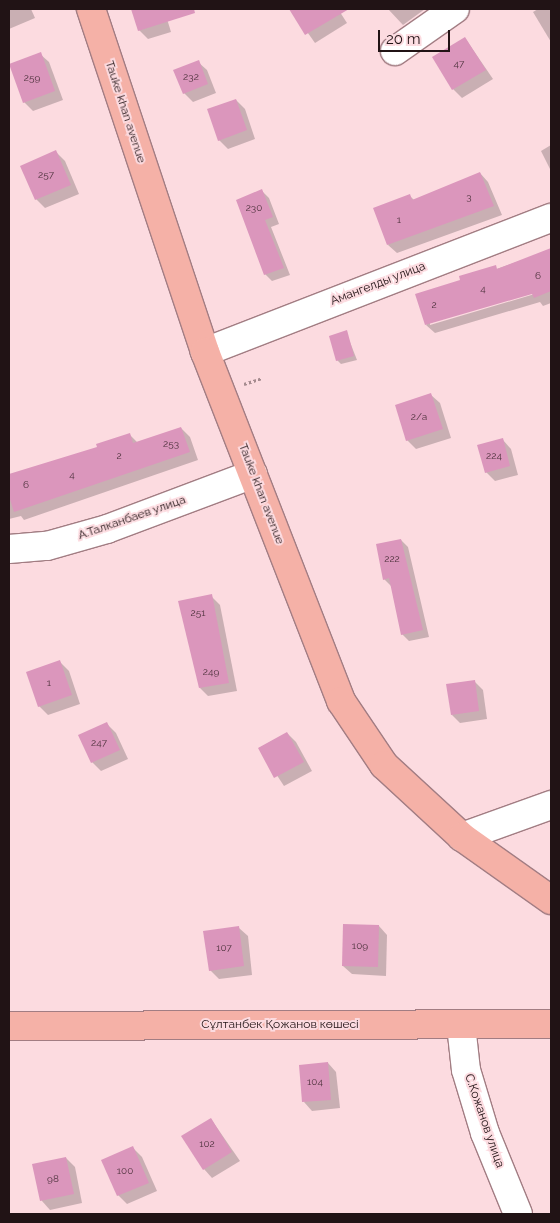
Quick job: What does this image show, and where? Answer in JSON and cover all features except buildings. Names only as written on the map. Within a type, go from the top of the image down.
[{"type":"main road","name":"Tauke khan avenue","points":[[91,9],[205,352],[341,701],[384,765],[462,837],[551,900]]},
{"type":"main road","name":"Сұлтанбек Қожанов көшесі","points":[[9,1026],[551,1024]]},
{"type":"street","points":[[395,51],[456,9]]},
{"type":"street","name":"Амангелды улица","points":[[205,352],[551,218]]},
{"type":"street","name":"А.Талканбаев улица","points":[[9,549],[47,546],[107,529],[253,474]]},
{"type":"street","points":[[462,837],[551,805]]},
{"type":"street","name":"С.Кожанов улица","points":[[461,1025],[466,1070],[485,1133],[518,1214]]}]
